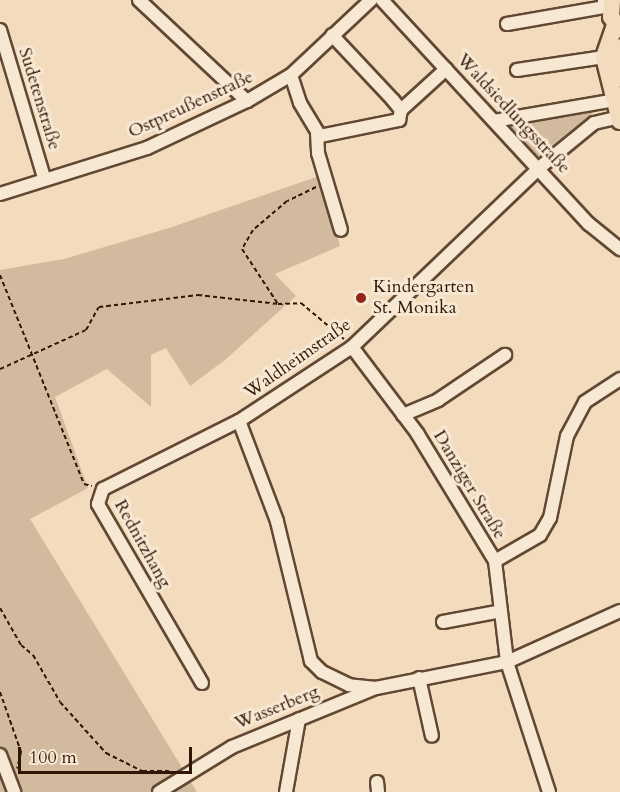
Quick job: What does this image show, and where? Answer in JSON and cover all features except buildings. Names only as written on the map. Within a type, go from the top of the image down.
[{"type":"main road","points":[[612,0],[611,17],[618,27],[604,57],[618,109]]},
{"type":"main road","points":[[618,109],[620,48]]},
{"type":"street","points":[[139,0],[247,101]]},
{"type":"street","name":"Ostpreußenstraße","points":[[0,194],[44,178],[147,148],[247,101],[291,75],[371,0]]},
{"type":"street","name":"Waldsiedlungsstraße","points":[[382,0],[589,224],[620,249]]},
{"type":"street","points":[[507,24],[604,7],[604,0]]},
{"type":"street","name":"Sudetenstraße","points":[[0,30],[44,178]]},
{"type":"street","points":[[316,134],[331,136],[396,122],[401,117],[401,110],[332,35]]},
{"type":"street","points":[[517,70],[604,57]]},
{"type":"street","points":[[401,110],[446,69]]},
{"type":"street","points":[[291,75],[316,134],[318,153],[341,230]]},
{"type":"street","points":[[494,121],[618,109]]},
{"type":"street","name":"Waldheimstraße","points":[[376,688],[349,685],[322,672],[311,661],[277,520],[239,421],[352,347],[539,168],[594,123],[618,109]]},
{"type":"street","name":"Danziger Straße","points":[[352,347],[403,415],[495,561],[507,662],[549,792]]},
{"type":"street","points":[[403,415],[456,390],[505,355]]},
{"type":"street","points":[[495,561],[540,535],[550,519],[567,436],[585,402],[620,379]]},
{"type":"street","name":"Rednitzhang","points":[[202,683],[98,504],[103,489],[239,421]]},
{"type":"street","points":[[443,622],[501,611]]},
{"type":"street","name":"Wasserberg","points":[[159,792],[232,747],[376,688],[507,662],[620,611]]},
{"type":"street","points":[[419,678],[432,735]]},
{"type":"street","points":[[286,792],[298,719]]},
{"type":"street","points":[[0,755],[15,792]]},
{"type":"path","points":[[317,187],[286,201],[253,230],[242,249],[278,304],[301,303],[352,347]]},
{"type":"path","points":[[0,275],[84,484],[103,489]]},
{"type":"path","points":[[0,369],[86,330],[99,307],[198,295],[278,304]]},
{"type":"path","points":[[0,608],[21,645],[33,655],[60,702],[106,753],[142,771],[190,772]]},
{"type":"path","points":[[0,692],[21,752],[17,770],[7,772]]},
{"type":"shaded area","points":[[601,107],[538,156],[507,123]]},
{"type":"shaded area","points":[[322,175],[340,246],[275,274],[296,296],[225,360],[190,386],[166,348],[151,355],[151,407],[107,369],[55,397],[88,488],[30,519],[197,792],[0,792],[0,270],[64,259],[169,228]]},
{"type":"place","name":"Kindergarten St. Monika","points":[[361,298]]}]
